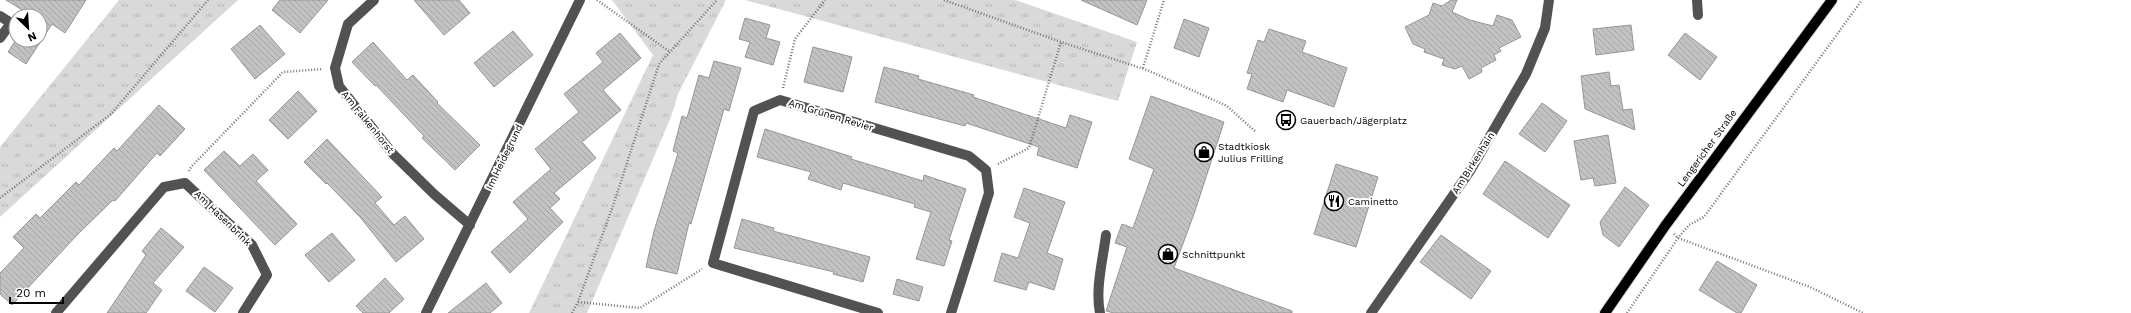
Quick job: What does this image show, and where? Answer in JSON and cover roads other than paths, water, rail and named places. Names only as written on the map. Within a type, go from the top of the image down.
[{"type":"main road","name":"Lengericher Straße","points":[[1604,313],[1665,226],[1832,0]]},
{"type":"street","name":"Am Falkenhorst","points":[[374,0],[348,24],[335,68],[339,86],[393,154],[434,195],[470,225]]},
{"type":"street","name":"Im Heidegrund","points":[[426,313],[580,0]]},
{"type":"street","name":"Am Birkenhain","points":[[1371,313],[1470,171],[1526,74],[1545,28],[1549,0]]},
{"type":"street","points":[[1697,0],[1698,15]]},
{"type":"street","points":[[0,16],[11,23],[0,38]]},
{"type":"street","name":"Am Grünen Revier","points":[[878,313],[713,263],[754,112],[780,100],[969,156],[986,170],[989,193],[952,313]]},
{"type":"street","name":"Am Hasenbrink","points":[[56,313],[164,187],[186,183],[252,245],[267,275],[242,313]]},
{"type":"street","points":[[1100,313],[1100,278],[1106,235]]},
{"type":"place","name":"Gauerbach/Jägerplatz","points":[[1286,120]]},
{"type":"place","name":"Stadtkiosk Julius Frilling","points":[[1204,152]]},
{"type":"place","name":"Caminetto","points":[[1334,201]]},
{"type":"place","name":"Schnittpunkt","points":[[1168,254]]}]
